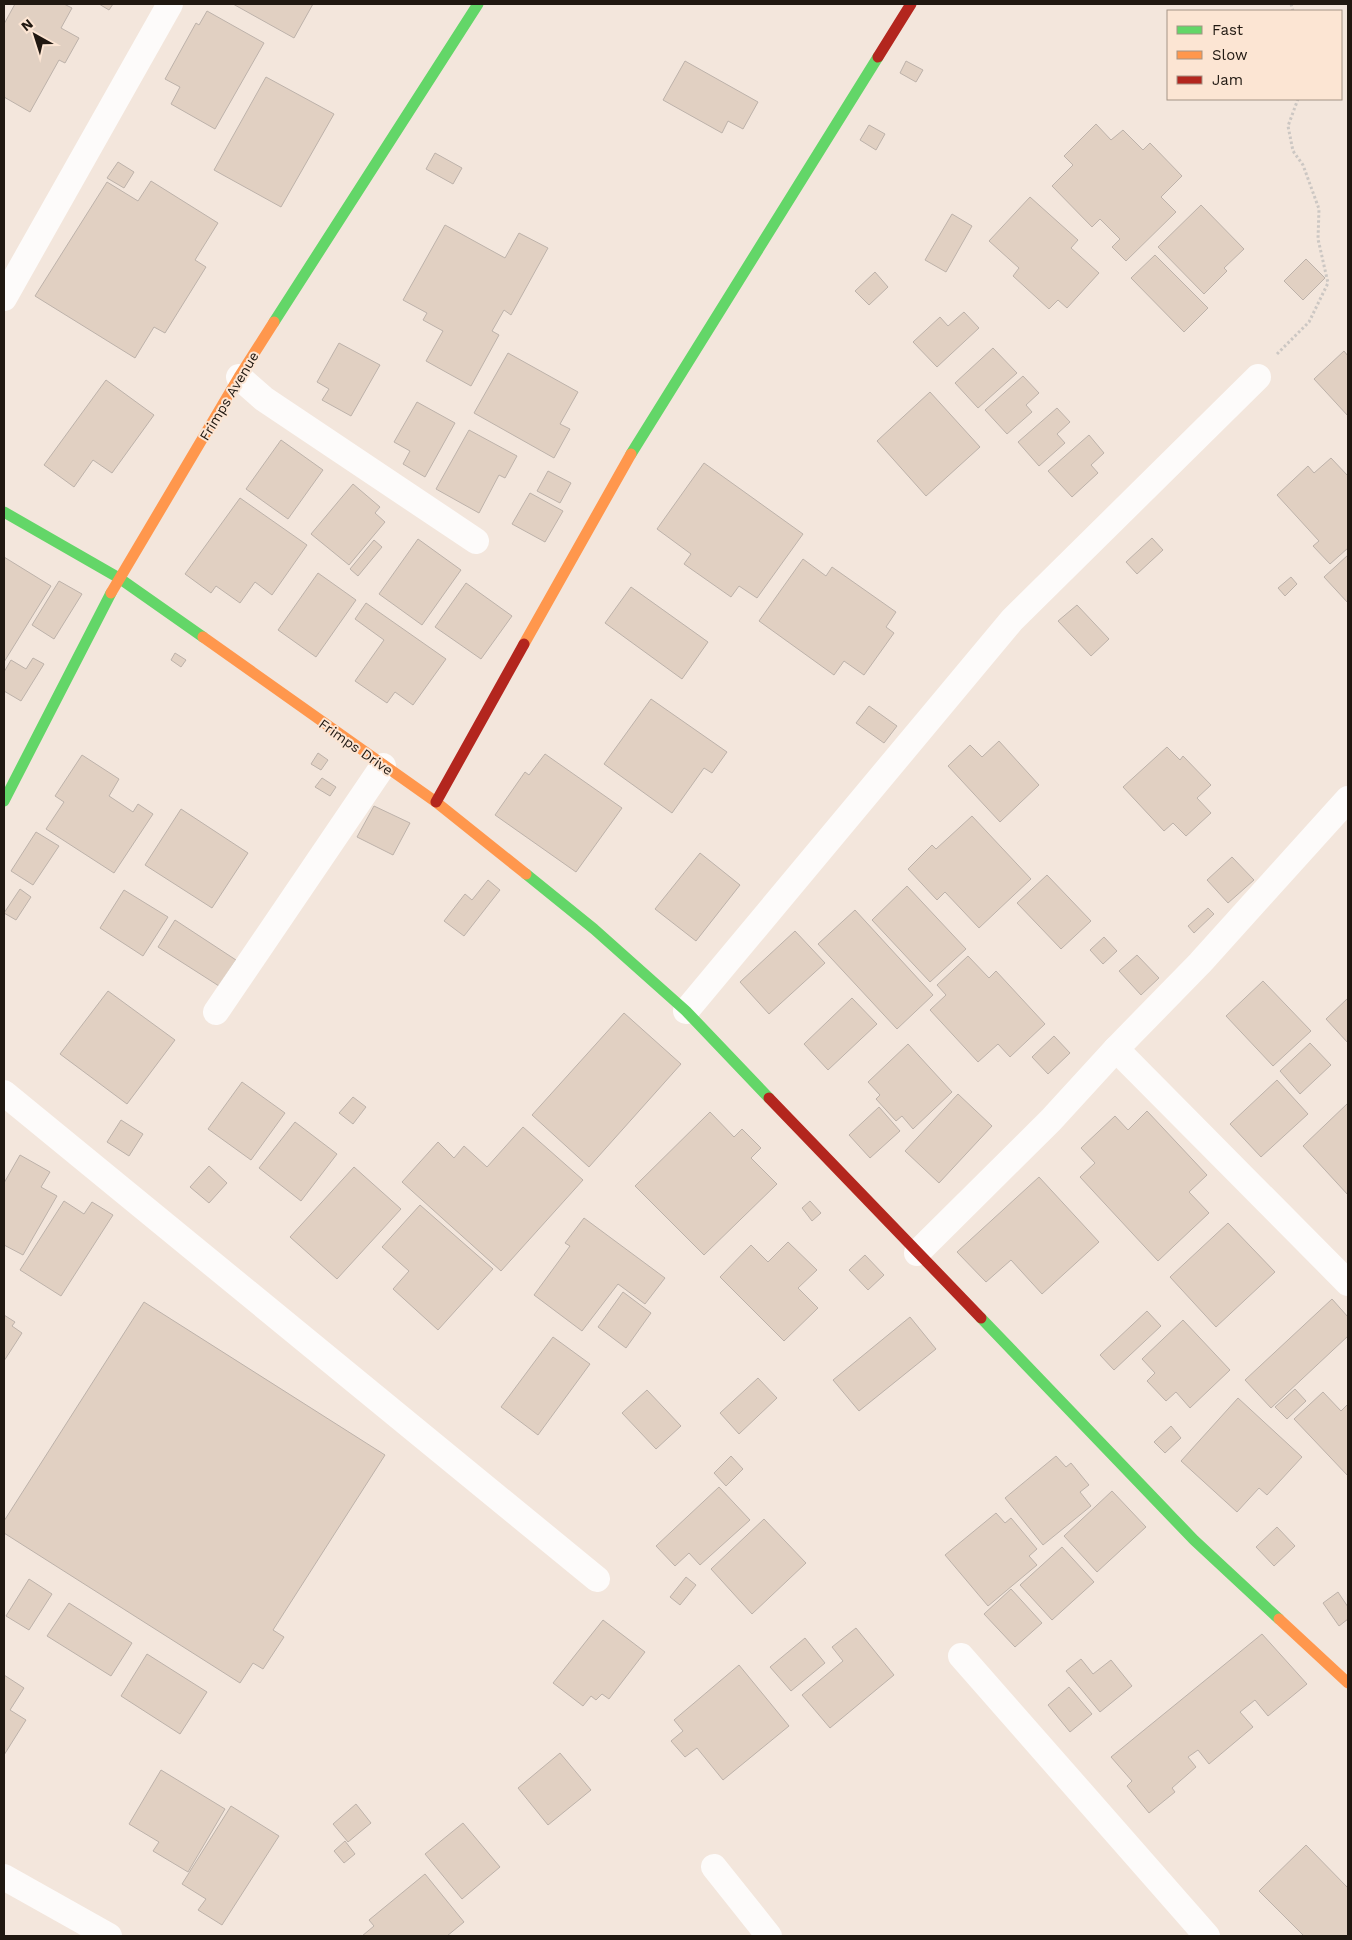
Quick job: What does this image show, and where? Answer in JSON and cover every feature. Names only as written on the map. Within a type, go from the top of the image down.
[{"type":"street","points":[[4,298],[170,4]]},
{"type":"street","name":"Frimps Avenue","points":[[4,802],[119,578],[239,377],[478,4]]},
{"type":"street","points":[[436,802],[646,427],[911,4]]},
{"type":"street","points":[[239,377],[264,398],[476,541]]},
{"type":"street","points":[[686,1011],[1012,620],[1258,377]]},
{"type":"street","name":"Frimps Drive","points":[[4,512],[119,578],[436,802],[594,929],[686,1011],[1194,1540],[1348,1683]]},
{"type":"street","points":[[216,1012],[383,766]]},
{"type":"street","points":[[917,1253],[1052,1120],[1116,1048],[1200,964],[1348,800]]},
{"type":"street","points":[[1116,1048],[1348,1283]]},
{"type":"street","points":[[4,1093],[597,1579]]},
{"type":"street","points":[[961,1656],[1207,1936]]},
{"type":"street","points":[[714,1867],[769,1936]]},
{"type":"street","points":[[4,1877],[109,1936]]},
{"type":"path","points":[[1258,377],[1309,322],[1328,283],[1318,239],[1319,209],[1303,164],[1293,151],[1288,126],[1298,100]]},
{"type":"building","points":[[15,4],[64,4],[72,8],[61,28],[79,38],[65,63],[59,60],[30,112],[4,97],[4,24]]},
{"type":"building","points":[[99,4],[113,4],[109,10]]},
{"type":"building","points":[[233,4],[313,4],[294,38]]},
{"type":"building","points":[[207,11],[264,43],[215,129],[171,104],[180,87],[165,79],[196,23],[199,25]]},
{"type":"building","points":[[685,61],[758,102],[743,129],[728,121],[722,133],[663,100]]},
{"type":"building","points":[[906,61],[923,70],[916,82],[900,73]]},
{"type":"building","points":[[266,77],[334,114],[281,207],[214,170]]},
{"type":"building","points":[[1096,124],[1111,140],[1123,130],[1143,150],[1150,143],[1182,176],[1161,197],[1176,212],[1126,261],[1112,247],[1120,239],[1100,219],[1092,227],[1052,186],[1073,165],[1064,156]]},
{"type":"building","points":[[869,125],[885,134],[876,150],[860,140]]},
{"type":"building","points":[[435,153],[462,168],[453,184],[426,169]]},
{"type":"building","points":[[118,162],[134,172],[124,188],[107,178]]},
{"type":"building","points":[[151,181],[218,223],[195,260],[206,267],[165,333],[154,327],[135,358],[35,296],[107,182],[138,201]]},
{"type":"building","points":[[1030,197],[1078,240],[1071,248],[1099,273],[1067,308],[1058,300],[1049,309],[1013,276],[1019,268],[989,241]]},
{"type":"building","points":[[1201,205],[1244,249],[1224,268],[1227,271],[1204,294],[1158,247]]},
{"type":"building","points":[[952,214],[972,226],[946,272],[925,260]]},
{"type":"building","points":[[445,225],[505,258],[519,233],[548,248],[511,315],[504,310],[492,331],[499,335],[471,386],[426,361],[443,331],[423,320],[427,313],[403,300]]},
{"type":"building","points":[[1155,255],[1208,308],[1184,332],[1131,278]]},
{"type":"building","points":[[1306,259],[1325,278],[1303,300],[1284,281]]},
{"type":"building","points":[[875,272],[888,287],[869,305],[855,291]]},
{"type":"building","points":[[964,312],[979,328],[937,367],[913,342],[940,317],[948,326]]},
{"type":"building","points":[[339,343],[380,365],[351,416],[322,400],[329,389],[317,382]]},
{"type":"building","points":[[993,348],[1017,373],[978,408],[955,383]]},
{"type":"building","points":[[1344,351],[1348,356],[1348,416],[1314,379]]},
{"type":"building","points":[[508,353],[578,392],[560,424],[570,429],[554,458],[474,413]]},
{"type":"building","points":[[1023,376],[1039,393],[1026,405],[1032,412],[1007,434],[985,410]]},
{"type":"building","points":[[106,380],[154,415],[112,473],[93,460],[74,487],[44,465]]},
{"type":"building","points":[[930,392],[980,447],[926,496],[877,441]]},
{"type":"building","points":[[417,402],[455,423],[425,477],[403,464],[410,451],[394,442]]},
{"type":"building","points":[[1057,408],[1070,422],[1057,434],[1065,443],[1039,466],[1018,442]]},
{"type":"building","points":[[469,430],[517,456],[505,478],[499,475],[479,513],[436,489]]},
{"type":"building","points":[[1089,435],[1104,453],[1091,465],[1098,473],[1072,497],[1048,471]]},
{"type":"building","points":[[281,440],[323,470],[288,519],[246,489]]},
{"type":"building","points":[[1331,458],[1348,476],[1348,548],[1330,564],[1313,546],[1319,541],[1277,495],[1308,466],[1314,473]]},
{"type":"building","points":[[704,463],[803,534],[757,598],[739,586],[731,597],[684,564],[691,554],[657,529]]},
{"type":"building","points":[[548,471],[571,483],[560,503],[537,491]]},
{"type":"building","points":[[353,484],[380,507],[375,513],[385,522],[349,565],[311,534]]},
{"type":"building","points":[[530,493],[563,511],[545,542],[512,524]]},
{"type":"building","points":[[240,498],[307,545],[272,595],[255,582],[240,603],[216,586],[211,593],[185,574]]},
{"type":"building","points":[[1152,538],[1163,550],[1137,574],[1126,562]]},
{"type":"building","points":[[418,539],[461,570],[422,625],[379,594]]},
{"type":"building","points":[[374,540],[382,547],[358,576],[350,569]]},
{"type":"building","points":[[1348,555],[1348,603],[1324,577]]},
{"type":"building","points":[[4,557],[51,586],[4,662]]},
{"type":"building","points":[[803,559],[826,576],[832,567],[896,612],[886,627],[894,633],[864,675],[844,661],[834,675],[759,621]]},
{"type":"building","points":[[318,573],[356,600],[316,657],[278,630]]},
{"type":"building","points":[[1291,577],[1297,584],[1285,596],[1278,588]]},
{"type":"building","points":[[59,581],[82,594],[54,639],[32,625]]},
{"type":"building","points":[[466,583],[512,616],[481,659],[435,627]]},
{"type":"building","points":[[631,587],[708,642],[682,679],[605,623]]},
{"type":"building","points":[[366,603],[446,659],[413,705],[395,692],[387,703],[355,681],[384,640],[355,619]]},
{"type":"building","points":[[1077,605],[1109,639],[1091,656],[1058,621]]},
{"type":"building","points":[[175,653],[186,660],[181,667],[171,660]]},
{"type":"building","points":[[33,658],[44,664],[21,701],[4,691],[4,672],[11,660],[26,669]]},
{"type":"building","points":[[651,699],[727,752],[712,773],[704,768],[672,813],[604,764]]},
{"type":"building","points":[[869,706],[897,726],[884,743],[856,723]]},
{"type":"building","points":[[999,741],[1039,785],[1000,822],[948,766],[970,745],[982,757]]},
{"type":"building","points":[[1167,747],[1180,760],[1183,756],[1211,785],[1197,798],[1211,813],[1186,836],[1173,823],[1164,831],[1123,787]]},
{"type":"building","points":[[318,753],[328,760],[321,770],[311,764]]},
{"type":"building","points":[[545,754],[622,808],[576,872],[495,815],[525,772],[529,775]]},
{"type":"building","points":[[82,755],[119,779],[109,796],[133,812],[138,804],[153,814],[114,873],[46,829],[64,802],[55,796]]},
{"type":"building","points":[[322,778],[336,787],[330,796],[315,787]]},
{"type":"building","points":[[374,806],[410,823],[393,855],[357,837]]},
{"type":"building","points":[[181,809],[248,853],[212,908],[145,865]]},
{"type":"building","points":[[972,816],[1031,879],[979,928],[945,892],[937,900],[908,869],[932,845],[936,849]]},
{"type":"building","points":[[36,832],[59,846],[33,885],[11,871]]},
{"type":"building","points":[[700,853],[740,885],[696,941],[655,909]]},
{"type":"building","points":[[1232,857],[1254,880],[1228,903],[1207,880]]},
{"type":"building","points":[[1047,875],[1091,921],[1061,949],[1017,903]]},
{"type":"building","points":[[488,880],[500,890],[464,936],[444,921],[465,894],[472,900]]},
{"type":"building","points":[[907,886],[966,949],[930,982],[872,920]]},
{"type":"building","points":[[20,889],[31,897],[16,920],[4,913]]},
{"type":"building","points":[[124,890],[168,917],[143,956],[100,928]]},
{"type":"building","points":[[1208,908],[1214,914],[1194,933],[1188,926]]},
{"type":"building","points":[[855,910],[933,995],[897,1029],[818,944]]},
{"type":"building","points":[[175,920],[236,960],[219,986],[158,947]]},
{"type":"building","points":[[795,931],[825,963],[769,1014],[740,982]]},
{"type":"building","points":[[1104,937],[1117,951],[1103,964],[1090,950]]},
{"type":"building","points":[[1137,955],[1159,978],[1141,995],[1119,971]]},
{"type":"building","points":[[968,956],[989,978],[996,971],[1045,1024],[1010,1057],[998,1044],[978,1062],[930,1010],[946,995],[937,985]]},
{"type":"building","points":[[1263,981],[1311,1031],[1273,1066],[1226,1016]]},
{"type":"building","points":[[108,991],[175,1040],[127,1104],[60,1054]]},
{"type":"building","points":[[852,998],[877,1024],[828,1070],[804,1044]]},
{"type":"building","points":[[1348,998],[1348,1043],[1326,1019]]},
{"type":"building","points":[[624,1013],[681,1064],[589,1167],[532,1115]]},
{"type":"building","points":[[1054,1036],[1070,1053],[1048,1074],[1032,1057]]},
{"type":"building","points":[[1310,1043],[1331,1065],[1300,1094],[1280,1071]]},
{"type":"building","points":[[908,1044],[952,1092],[913,1129],[902,1116],[896,1121],[876,1099],[880,1095],[868,1082]]},
{"type":"building","points":[[1277,1080],[1308,1114],[1261,1157],[1230,1124]]},
{"type":"building","points":[[242,1082],[285,1113],[251,1160],[208,1129]]},
{"type":"building","points":[[958,1094],[992,1126],[939,1183],[905,1151]]},
{"type":"building","points":[[353,1097],[366,1107],[353,1124],[339,1113]]},
{"type":"building","points":[[1348,1103],[1348,1195],[1303,1146]]},
{"type":"building","points":[[879,1107],[900,1131],[870,1158],[849,1135]]},
{"type":"building","points":[[1147,1111],[1207,1175],[1189,1192],[1209,1213],[1158,1261],[1080,1177],[1095,1163],[1081,1148],[1115,1116],[1128,1130]]},
{"type":"building","points":[[710,1112],[734,1137],[742,1129],[761,1148],[751,1158],[777,1184],[704,1255],[635,1186]]},
{"type":"building","points":[[121,1120],[143,1134],[129,1156],[107,1142]]},
{"type":"building","points":[[295,1122],[337,1154],[301,1201],[259,1168]]},
{"type":"building","points":[[523,1127],[583,1180],[501,1271],[402,1182],[438,1142],[454,1158],[464,1146],[487,1167]]},
{"type":"building","points":[[20,1155],[50,1172],[41,1187],[57,1196],[23,1255],[4,1245],[4,1183]]},
{"type":"building","points":[[209,1166],[227,1183],[209,1203],[190,1187]]},
{"type":"building","points":[[354,1167],[401,1209],[337,1279],[290,1237]]},
{"type":"building","points":[[1039,1177],[1099,1242],[1042,1294],[1011,1260],[986,1282],[957,1252]]},
{"type":"building","points":[[64,1201],[84,1214],[92,1202],[113,1215],[61,1296],[20,1270]]},
{"type":"building","points":[[810,1201],[821,1213],[812,1221],[802,1208]]},
{"type":"building","points":[[420,1205],[493,1269],[438,1330],[393,1289],[409,1271],[382,1247]]},
{"type":"building","points":[[584,1218],[665,1278],[645,1304],[618,1284],[582,1331],[534,1295],[570,1246],[565,1243]]},
{"type":"building","points":[[1228,1223],[1275,1272],[1216,1327],[1170,1277]]},
{"type":"building","points":[[788,1242],[817,1270],[798,1288],[818,1308],[784,1341],[720,1277],[751,1245],[768,1262]]},
{"type":"building","points":[[865,1255],[884,1275],[868,1290],[849,1270]]},
{"type":"building","points":[[623,1292],[651,1313],[626,1348],[598,1327]]},
{"type":"building","points":[[1332,1299],[1348,1317],[1348,1336],[1271,1408],[1245,1380]]},
{"type":"building","points":[[144,1302],[385,1455],[273,1630],[284,1637],[263,1669],[253,1663],[240,1683],[4,1533],[4,1521]]},
{"type":"building","points":[[1147,1311],[1161,1326],[1114,1370],[1100,1355]]},
{"type":"building","points":[[4,1315],[15,1322],[12,1326],[22,1333],[4,1361]]},
{"type":"building","points":[[910,1317],[936,1349],[859,1411],[833,1380]]},
{"type":"building","points":[[1183,1320],[1230,1370],[1190,1408],[1176,1392],[1166,1401],[1147,1381],[1155,1373],[1142,1359]]},
{"type":"building","points":[[553,1337],[590,1364],[538,1435],[501,1407]]},
{"type":"building","points":[[758,1378],[777,1398],[739,1434],[720,1413]]},
{"type":"building","points":[[1295,1389],[1306,1401],[1287,1419],[1275,1407]]},
{"type":"building","points":[[647,1390],[681,1426],[656,1449],[622,1413]]},
{"type":"building","points":[[1323,1392],[1341,1411],[1348,1404],[1348,1476],[1294,1419]]},
{"type":"building","points":[[1238,1398],[1302,1457],[1267,1495],[1259,1488],[1237,1512],[1181,1461]]},
{"type":"building","points":[[1171,1426],[1181,1438],[1165,1453],[1154,1442]]},
{"type":"building","points":[[731,1456],[743,1469],[726,1486],[714,1473]]},
{"type":"building","points":[[1056,1456],[1066,1467],[1071,1463],[1089,1485],[1080,1492],[1091,1506],[1043,1545],[1005,1498]]},
{"type":"building","points":[[719,1487],[750,1520],[700,1565],[689,1553],[675,1566],[656,1546]]},
{"type":"building","points":[[1112,1491],[1146,1527],[1097,1572],[1064,1536]]},
{"type":"building","points":[[996,1513],[1005,1523],[1011,1518],[1037,1549],[1029,1556],[1037,1565],[988,1606],[945,1555]]},
{"type":"building","points":[[764,1519],[806,1563],[752,1614],[711,1569]]},
{"type":"building","points":[[1277,1527],[1295,1546],[1274,1566],[1256,1547]]},
{"type":"building","points":[[1062,1547],[1094,1582],[1052,1620],[1020,1585]]},
{"type":"building","points":[[686,1577],[696,1585],[680,1605],[670,1597]]},
{"type":"building","points":[[29,1579],[52,1594],[29,1630],[6,1616]]},
{"type":"building","points":[[1011,1589],[1042,1623],[1015,1647],[984,1614]]},
{"type":"building","points":[[1338,1592],[1348,1607],[1348,1619],[1339,1626],[1323,1603]]},
{"type":"building","points":[[69,1603],[132,1643],[111,1676],[47,1636]]},
{"type":"building","points":[[603,1620],[645,1652],[609,1699],[602,1694],[596,1700],[591,1696],[583,1706],[553,1683]]},
{"type":"building","points":[[856,1628],[894,1675],[830,1728],[802,1695],[843,1661],[832,1647]]},
{"type":"building","points":[[1262,1634],[1307,1684],[1268,1716],[1255,1700],[1240,1712],[1253,1727],[1209,1764],[1198,1750],[1188,1757],[1196,1767],[1172,1788],[1175,1792],[1149,1813],[1127,1786],[1132,1781],[1111,1757]]},
{"type":"building","points":[[805,1638],[825,1663],[791,1691],[770,1667]]},
{"type":"building","points":[[147,1654],[207,1692],[180,1734],[121,1696]]},
{"type":"building","points":[[1081,1659],[1093,1674],[1111,1660],[1132,1686],[1100,1712],[1066,1671]]},
{"type":"building","points":[[739,1665],[789,1726],[723,1780],[697,1748],[685,1757],[671,1741],[683,1731],[674,1720]]},
{"type":"building","points":[[4,1675],[24,1688],[10,1710],[26,1720],[4,1755]]},
{"type":"building","points":[[1069,1687],[1092,1714],[1070,1732],[1048,1705]]},
{"type":"building","points":[[560,1753],[591,1790],[548,1825],[518,1788]]},
{"type":"building","points":[[161,1770],[225,1809],[188,1872],[153,1851],[159,1842],[129,1824]]},
{"type":"building","points":[[356,1804],[371,1823],[348,1842],[333,1824]]},
{"type":"building","points":[[231,1806],[279,1836],[222,1925],[198,1910],[206,1899],[182,1884]]},
{"type":"building","points":[[463,1823],[500,1867],[462,1899],[425,1854]]},
{"type":"building","points":[[345,1841],[355,1854],[344,1863],[334,1851]]},
{"type":"building","points":[[1306,1845],[1348,1888],[1348,1936],[1304,1936],[1259,1891]]},
{"type":"building","points":[[425,1874],[464,1922],[447,1936],[362,1936],[374,1926],[369,1920]]},
{"type":"traffic: fast","points":[[274,322],[478,4]]},
{"type":"traffic: fast","points":[[631,454],[878,57]]},
{"type":"traffic: fast","points":[[4,512],[119,578],[203,637]]},
{"type":"traffic: fast","points":[[4,801],[111,593]]},
{"type":"traffic: fast","points":[[526,874],[594,929],[686,1011],[769,1098]]},
{"type":"traffic: fast","points":[[981,1318],[1194,1540],[1279,1619]]},
{"type":"traffic: slow","points":[[111,593],[239,377],[274,322]]},
{"type":"traffic: slow","points":[[524,644],[631,454]]},
{"type":"traffic: slow","points":[[203,637],[436,802],[526,874]]},
{"type":"traffic: slow","points":[[1279,1619],[1348,1683]]},
{"type":"traffic: jam","points":[[878,57],[911,4]]},
{"type":"traffic: jam","points":[[436,802],[524,644]]},
{"type":"traffic: jam","points":[[769,1098],[981,1318]]}]
